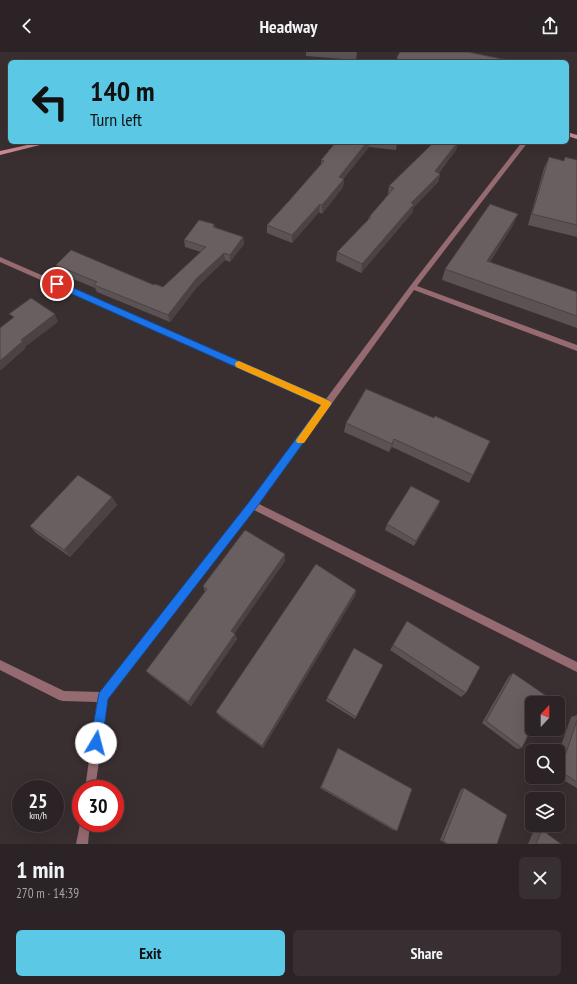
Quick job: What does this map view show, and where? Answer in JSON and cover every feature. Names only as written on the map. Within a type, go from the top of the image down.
[{"type":"main road","points":[[0,153],[40,144]]},
{"type":"street","points":[[91,780],[103,697],[253,505],[413,287],[524,144]]},
{"type":"street","points":[[0,259],[327,403]]},
{"type":"street","points":[[413,287],[577,348]]},
{"type":"street","points":[[253,505],[577,668]]},
{"type":"street","points":[[0,665],[63,696],[103,697]]},
{"type":"street","points":[[82,844],[84,832]]},
{"type":"building","points":[[400,52],[468,52],[507,60],[398,60],[397,57]]},
{"type":"building","points":[[334,144],[365,144],[339,177],[344,179],[322,205],[320,204],[292,235],[267,225],[324,161],[321,160]]},
{"type":"building","points":[[432,144],[456,144],[435,171],[440,174],[411,203],[414,204],[362,264],[337,252],[371,217],[369,217],[394,188],[389,186]]},
{"type":"building","points":[[549,157],[564,161],[565,157],[577,160],[577,225],[532,214]]},
{"type":"building","points":[[490,204],[518,214],[487,261],[577,292],[577,316],[445,269]]},
{"type":"building","points":[[199,220],[214,224],[213,227],[243,237],[230,255],[224,253],[196,279],[168,315],[94,285],[97,282],[56,265],[71,250],[154,285],[163,287],[206,247],[184,240]]},
{"type":"building","points":[[31,298],[55,314],[21,340],[23,341],[0,361],[0,328],[14,317],[9,314]]},
{"type":"building","points":[[366,389],[434,418],[435,416],[490,441],[473,475],[394,439],[392,444],[346,423]]},
{"type":"building","points":[[78,475],[112,497],[64,550],[30,526]]},
{"type":"building","points":[[411,486],[440,501],[416,541],[387,524]]},
{"type":"building","points":[[245,530],[285,554],[231,631],[235,634],[188,702],[146,671],[207,589],[203,586]]},
{"type":"building","points":[[316,564],[356,590],[262,746],[216,712]]},
{"type":"building","points":[[407,621],[480,667],[466,693],[393,645]]},
{"type":"building","points":[[354,648],[383,665],[356,717],[327,698]]},
{"type":"building","points":[[513,673],[547,696],[525,696],[525,736],[528,736],[522,748],[486,721]]},
{"type":"building","points":[[577,720],[577,782],[565,774],[565,756]]},
{"type":"building","points":[[338,748],[412,789],[397,831],[321,787]]},
{"type":"building","points":[[464,788],[507,815],[497,844],[448,844],[443,841]]},
{"type":"building","points":[[541,832],[545,832],[561,844],[536,844]]},
{"type":"slow traffic","points":[[239,364],[327,403],[300,440]]},
{"type":"route","points":[[57,284],[327,403],[253,505],[103,697],[96,743]]}]
